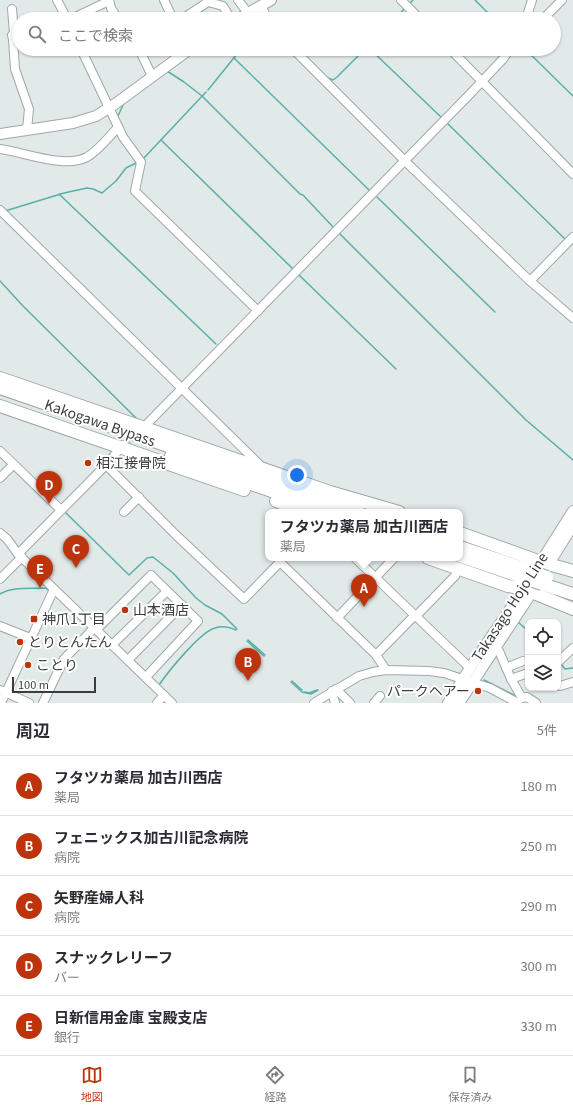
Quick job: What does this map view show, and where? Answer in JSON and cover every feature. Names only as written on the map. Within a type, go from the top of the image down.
[{"type":"highway","points":[[0,378],[142,429],[330,492],[389,509]]},
{"type":"highway","name":"Kakogawa Bypass","points":[[0,388],[337,509]]},
{"type":"highway","name":"Kakogawa Bypass","points":[[0,397],[337,509]]},
{"type":"highway","points":[[0,406],[122,447],[297,509]]},
{"type":"highway","points":[[463,534],[545,563],[573,571]]},
{"type":"highway","points":[[463,538],[532,562],[545,563],[560,572],[573,576]]},
{"type":"highway","points":[[463,548],[573,609]]},
{"type":"highway","points":[[463,557],[527,582],[542,592],[573,603]]},
{"type":"highway","points":[[437,561],[508,586],[545,580],[573,586]]},
{"type":"highway","points":[[450,561],[509,580],[527,582]]},
{"type":"highway","points":[[545,580],[573,594]]},
{"type":"main road","points":[[250,12],[267,2]]},
{"type":"main road","points":[[0,134],[73,123],[96,116],[180,56]]},
{"type":"main road","name":"Takasago Hojo Line","points":[[545,563],[549,547],[573,511]]},
{"type":"main road","name":"Takasago Hojo Line","points":[[459,703],[468,680],[470,668],[527,582],[545,563],[573,525]]},
{"type":"main road","name":"Takasago Hojo Line","points":[[448,703],[495,647],[527,582]]},
{"type":"street","points":[[57,0],[63,12]]},
{"type":"street","points":[[164,0],[170,12]]},
{"type":"street","points":[[238,0],[247,12]]},
{"type":"street","points":[[528,12],[532,0]]},
{"type":"street","points":[[86,12],[109,1],[114,12]]},
{"type":"street","points":[[192,12],[207,1],[222,2],[227,12]]},
{"type":"street","points":[[267,2],[268,12]]},
{"type":"street","points":[[549,12],[557,2]]},
{"type":"street","points":[[15,56],[15,69],[29,110],[27,130]]},
{"type":"street","points":[[84,56],[123,137],[139,160],[141,167],[135,191],[258,311]]},
{"type":"street","points":[[142,56],[152,76]]},
{"type":"street","points":[[300,56],[404,160],[530,281],[573,318]]},
{"type":"street","points":[[457,56],[573,174]]},
{"type":"street","points":[[142,429],[337,231],[505,56]]},
{"type":"street","points":[[0,149],[17,151],[47,159],[62,161],[79,160],[86,158],[94,152],[116,123]]},
{"type":"street","points":[[2,212],[259,464],[261,469]]},
{"type":"street","points":[[530,281],[570,241]]},
{"type":"street","points":[[0,579],[61,510],[122,447]]},
{"type":"street","points":[[0,451],[61,510]]},
{"type":"street","points":[[106,465],[244,599],[280,562],[378,658],[386,670]]},
{"type":"street","points":[[0,478],[12,466]]},
{"type":"street","points":[[124,512],[138,497]]},
{"type":"street","points":[[1,535],[7,539],[20,556],[172,703]]},
{"type":"street","points":[[358,561],[470,668]]},
{"type":"street","points":[[337,618],[391,561]]},
{"type":"street","points":[[378,658],[415,615],[455,576],[458,568]]},
{"type":"street","points":[[43,703],[64,659],[151,575],[198,621],[146,677]]},
{"type":"street","points":[[1,703],[3,691],[54,589]]},
{"type":"street","points":[[112,645],[167,591]]},
{"type":"street","points":[[128,660],[182,605]]},
{"type":"street","points":[[0,626],[30,638]]},
{"type":"street","points":[[495,647],[499,651],[512,679],[520,701]]},
{"type":"street","points":[[561,659],[573,649]]},
{"type":"street","points":[[506,668],[523,661]]},
{"type":"street","points":[[314,703],[359,676],[386,670],[437,672],[468,680],[520,701]]},
{"type":"street","points":[[512,679],[525,674]]},
{"type":"street","points":[[561,686],[573,682]]},
{"type":"street","points":[[334,690],[335,703]]},
{"type":"street","points":[[334,690],[350,703]]},
{"type":"street","points":[[3,691],[29,703]]},
{"type":"street","points":[[157,703],[164,696]]},
{"type":"street","points":[[374,703],[380,696]]},
{"type":"street","points":[[520,701],[527,697],[536,703]]},
{"type":"waterway","points":[[409,4],[413,0]]},
{"type":"waterway","points":[[475,0],[487,12]]},
{"type":"waterway","points":[[401,12],[405,8]]},
{"type":"waterway","points":[[208,90],[235,56]]},
{"type":"waterway","points":[[328,78],[333,80],[358,56]]},
{"type":"waterway","points":[[377,56],[442,118]]},
{"type":"waterway","points":[[532,56],[573,96]]},
{"type":"waterway","points":[[234,58],[369,190]]},
{"type":"waterway","points":[[167,71],[202,96],[300,194],[303,195],[334,228]]},
{"type":"waterway","points":[[143,159],[206,92]]},
{"type":"waterway","points":[[117,118],[124,103]]},
{"type":"waterway","points":[[446,122],[566,240]]},
{"type":"waterway","points":[[161,140],[294,270]]},
{"type":"waterway","points":[[5,211],[64,193],[87,188],[102,193],[116,181],[126,168],[138,162]]},
{"type":"waterway","points":[[59,194],[216,344]]},
{"type":"waterway","points":[[377,197],[495,312]]},
{"type":"waterway","points":[[338,232],[526,420],[573,460]]},
{"type":"waterway","points":[[298,274],[396,369]]},
{"type":"waterway","points":[[0,281],[23,306],[137,419]]},
{"type":"waterway","points":[[66,513],[129,575],[147,558],[153,557],[173,573],[196,598],[205,605],[222,614],[237,629]]},
{"type":"waterway","points":[[0,594],[5,591],[22,588],[46,588],[48,590]]},
{"type":"waterway","points":[[518,622],[525,628]]},
{"type":"waterway","points":[[159,685],[169,671],[193,644],[209,631],[220,627],[228,627],[236,630]]},
{"type":"waterway","points":[[248,640],[265,655]]},
{"type":"waterway","points":[[247,641],[264,656]]},
{"type":"waterway","points":[[561,664],[565,669],[573,668]]},
{"type":"waterway","points":[[484,680],[518,697]]},
{"type":"waterway","points":[[292,681],[302,690]]},
{"type":"waterway","points":[[291,682],[302,692],[311,694],[318,690]]},
{"type":"waterway","points":[[305,692],[309,693],[317,690]]},
{"type":"tunnel","points":[[123,445],[138,433]]},
{"type":"place","name":"相江接骨院","points":[[88,463]]},
{"type":"place","name":"スナックレリーフ","points":[[49,504]]},
{"type":"place","name":"矢野産婦人科","points":[[76,568]]},
{"type":"place","name":"日新信用金庫 宝殿支店","points":[[40,588]]},
{"type":"place","name":"フタツカ薬局 加古川西店","points":[[364,607]]},
{"type":"place","name":"山本酒店","points":[[125,610]]},
{"type":"place","name":"神爪1丁目","points":[[34,619]]},
{"type":"place","name":"とりとんたん","points":[[20,642]]},
{"type":"place","name":"ことり","points":[[28,665]]},
{"type":"place","name":"フェニックス加古川記念病院","points":[[248,681]]},
{"type":"place","name":"パークヘアー","points":[[478,691]]}]
